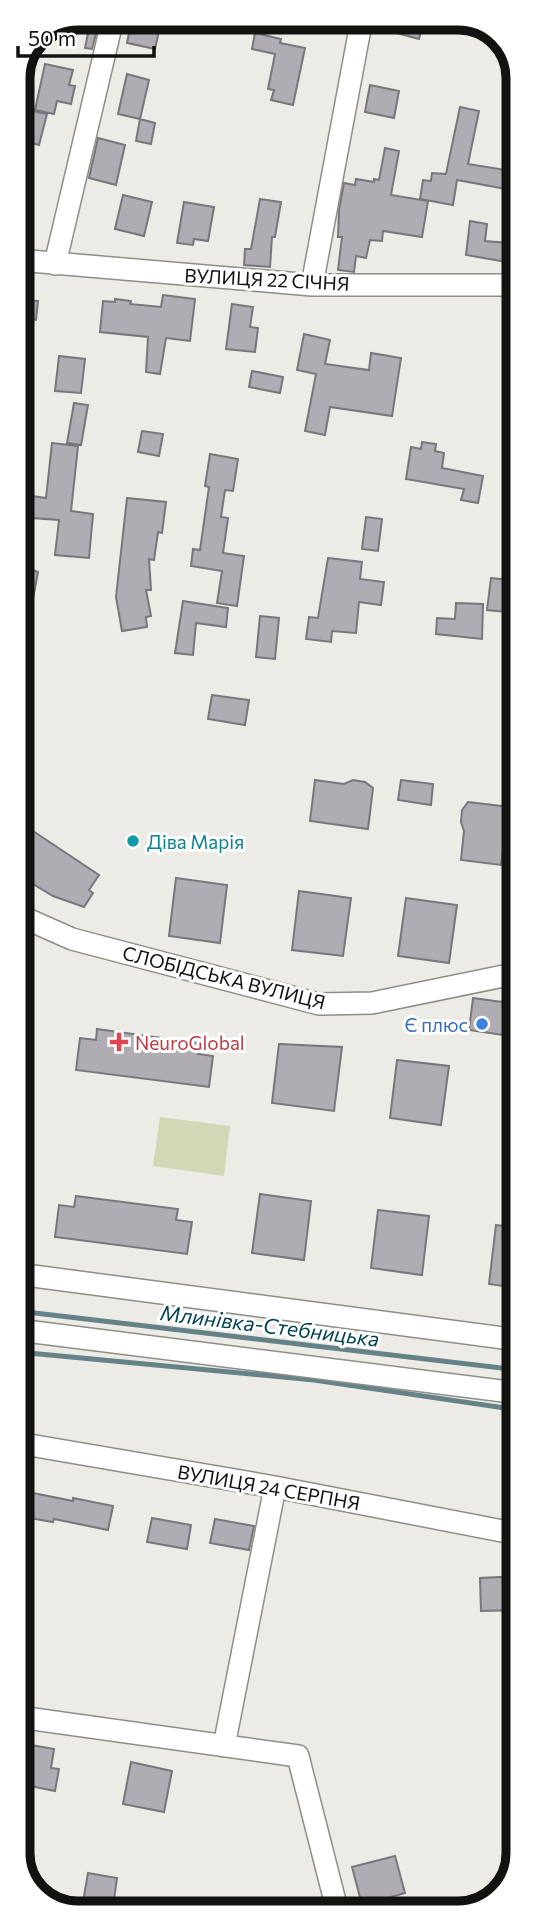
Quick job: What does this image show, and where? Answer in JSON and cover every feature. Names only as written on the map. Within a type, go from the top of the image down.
[{"type":"street","points":[[55,264],[110,30]]},
{"type":"street","points":[[312,285],[360,30]]},
{"type":"street","name":"ВУЛИЦЯ 22 СІЧНЯ","points":[[30,261],[312,285],[506,285]]},
{"type":"street","name":"СЛОБІДСЬКА ВУЛИЦЯ","points":[[30,920],[72,939],[319,1004],[372,1003],[506,975]]},
{"type":"street","points":[[30,1277],[506,1338]]},
{"type":"street","points":[[30,1332],[506,1391]]},
{"type":"street","name":"ВУЛИЦЯ 24 СЕРПНЯ","points":[[30,1445],[275,1487],[506,1532]]},
{"type":"street","points":[[224,1746],[275,1487]]},
{"type":"street","points":[[30,1719],[298,1756],[335,1901]]},
{"type":"green space","points":[[160,1117],[230,1126],[224,1176],[153,1166]]},
{"type":"building","points":[[89,30],[97,30],[92,49],[85,48]]},
{"type":"building","points":[[130,30],[159,30],[155,49],[127,43]]},
{"type":"building","points":[[385,30],[421,30],[419,39]]},
{"type":"building","points":[[255,33],[281,39],[280,43],[305,48],[293,105],[271,100],[274,90],[268,89],[275,54],[252,49]]},
{"type":"building","points":[[45,64],[73,70],[69,85],[75,86],[71,104],[57,101],[54,114],[35,110]]},
{"type":"building","points":[[127,74],[149,80],[140,119],[118,114]]},
{"type":"building","points":[[370,85],[399,91],[394,118],[365,112]]},
{"type":"building","points":[[460,107],[479,111],[468,164],[506,170],[506,189],[457,180],[453,205],[420,199],[423,180],[431,181],[432,173],[446,174]]},
{"type":"building","points":[[32,111],[47,114],[39,145],[30,143]]},
{"type":"building","points":[[140,119],[155,123],[151,144],[136,141]]},
{"type":"building","points":[[98,138],[125,145],[116,185],[89,178]]},
{"type":"building","points":[[385,148],[399,151],[391,195],[428,201],[422,237],[383,231],[382,241],[370,240],[366,258],[356,256],[354,272],[338,270],[342,237],[338,237],[339,210],[344,183],[355,185],[356,179],[374,182],[374,179],[379,180]]},
{"type":"building","points":[[123,195],[152,202],[144,236],[115,229]]},
{"type":"building","points":[[260,199],[281,202],[275,237],[272,237],[270,267],[244,265],[245,249],[251,249]]},
{"type":"building","points":[[184,202],[214,207],[208,241],[194,239],[193,245],[177,243]]},
{"type":"building","points":[[470,221],[487,224],[485,241],[506,243],[506,262],[466,255]]},
{"type":"building","points":[[163,295],[195,299],[190,341],[166,338],[160,374],[146,372],[148,337],[100,332],[103,301],[115,302],[115,299],[131,301],[130,304],[161,307]]},
{"type":"building","points":[[30,301],[38,301],[36,320],[30,319]]},
{"type":"building","points":[[232,304],[253,307],[250,327],[258,328],[255,352],[226,349]]},
{"type":"building","points":[[304,334],[330,340],[325,364],[369,370],[371,353],[401,358],[392,416],[330,407],[325,435],[305,431],[316,374],[297,370]]},
{"type":"building","points":[[59,356],[85,359],[81,393],[55,391]]},
{"type":"building","points":[[252,371],[283,377],[280,393],[249,387]]},
{"type":"building","points":[[74,403],[88,405],[81,445],[67,443]]},
{"type":"building","points":[[142,431],[163,434],[159,456],[138,452]]},
{"type":"building","points":[[422,442],[436,444],[435,451],[444,453],[442,468],[483,476],[478,503],[461,500],[464,489],[406,479],[411,447],[421,449]]},
{"type":"building","points":[[52,443],[78,446],[71,511],[93,514],[89,558],[55,555],[59,520],[30,518],[30,496],[46,498]]},
{"type":"building","points":[[210,454],[238,459],[233,491],[225,490],[221,517],[228,518],[223,553],[244,556],[237,606],[217,603],[222,571],[191,566],[193,549],[200,550],[209,487],[205,486]]},
{"type":"building","points":[[127,498],[166,502],[162,533],[158,532],[154,560],[149,559],[151,590],[146,590],[151,616],[146,617],[147,627],[122,631],[116,597]]},
{"type":"building","points":[[366,517],[382,519],[378,551],[362,549]]},
{"type":"building","points":[[328,558],[362,562],[360,579],[384,582],[381,605],[359,602],[356,633],[332,631],[331,642],[306,639],[309,617],[318,618]]},
{"type":"building","points":[[30,569],[38,572],[33,599],[30,599]]},
{"type":"building","points":[[491,578],[506,580],[506,612],[487,610]]},
{"type":"building","points":[[183,601],[228,608],[226,627],[196,623],[193,655],[175,653]]},
{"type":"building","points":[[456,603],[483,604],[482,639],[436,634],[437,618],[455,619]]},
{"type":"building","points":[[260,616],[279,618],[275,659],[256,657]]},
{"type":"building","points":[[212,695],[249,700],[245,725],[208,719]]},
{"type":"building","points":[[315,780],[344,784],[353,780],[365,782],[373,788],[368,829],[310,821]]},
{"type":"building","points":[[401,780],[433,784],[431,805],[398,800]]},
{"type":"building","points":[[468,802],[506,807],[501,865],[461,860],[464,831],[461,822],[462,810]]},
{"type":"building","points":[[30,829],[99,875],[89,890],[93,893],[84,907],[53,896],[30,882]]},
{"type":"building","points":[[176,878],[227,885],[220,943],[169,936]]},
{"type":"building","points":[[299,891],[351,898],[343,956],[292,950]]},
{"type":"building","points":[[406,898],[457,905],[449,963],[398,956]]},
{"type":"building","points":[[473,998],[506,1002],[506,1036],[469,1030]]},
{"type":"building","points":[[97,1029],[199,1043],[198,1054],[213,1056],[209,1087],[76,1070],[80,1038],[96,1040]]},
{"type":"building","points":[[279,1044],[342,1047],[334,1111],[272,1103]]},
{"type":"building","points":[[397,1060],[449,1066],[441,1125],[390,1118]]},
{"type":"building","points":[[260,1194],[311,1201],[304,1260],[252,1253]]},
{"type":"building","points":[[76,1196],[178,1209],[176,1220],[192,1222],[187,1254],[55,1237],[59,1205],[74,1207]]},
{"type":"building","points":[[378,1210],[429,1216],[422,1275],[371,1268]]},
{"type":"building","points":[[496,1225],[506,1226],[506,1286],[489,1284]]},
{"type":"building","points":[[30,1492],[113,1506],[108,1530],[54,1519],[53,1522],[30,1518]]},
{"type":"building","points":[[152,1518],[191,1525],[187,1549],[147,1542]]},
{"type":"building","points":[[215,1519],[254,1526],[249,1550],[210,1543]]},
{"type":"building","points":[[506,1577],[506,1610],[481,1611],[480,1578]]},
{"type":"building","points":[[31,1745],[54,1749],[51,1768],[59,1769],[55,1791],[30,1786]]},
{"type":"building","points":[[131,1762],[172,1771],[164,1812],[123,1804]]},
{"type":"building","points":[[395,1856],[405,1893],[376,1901],[361,1901],[352,1867]]},
{"type":"building","points":[[88,1873],[117,1878],[114,1900],[118,1901],[83,1901]]},
{"type":"waterway","name":"Млинівка-Стебницька","points":[[30,1312],[506,1369]]},
{"type":"waterway","points":[[30,1353],[314,1380],[506,1408]]},
{"type":"place","name":"Діва Марія","points":[[133,841]]},
{"type":"place","name":"Є плюс","points":[[482,1024]]},
{"type":"place","name":"NeuroGlobal","points":[[119,1042]]}]
